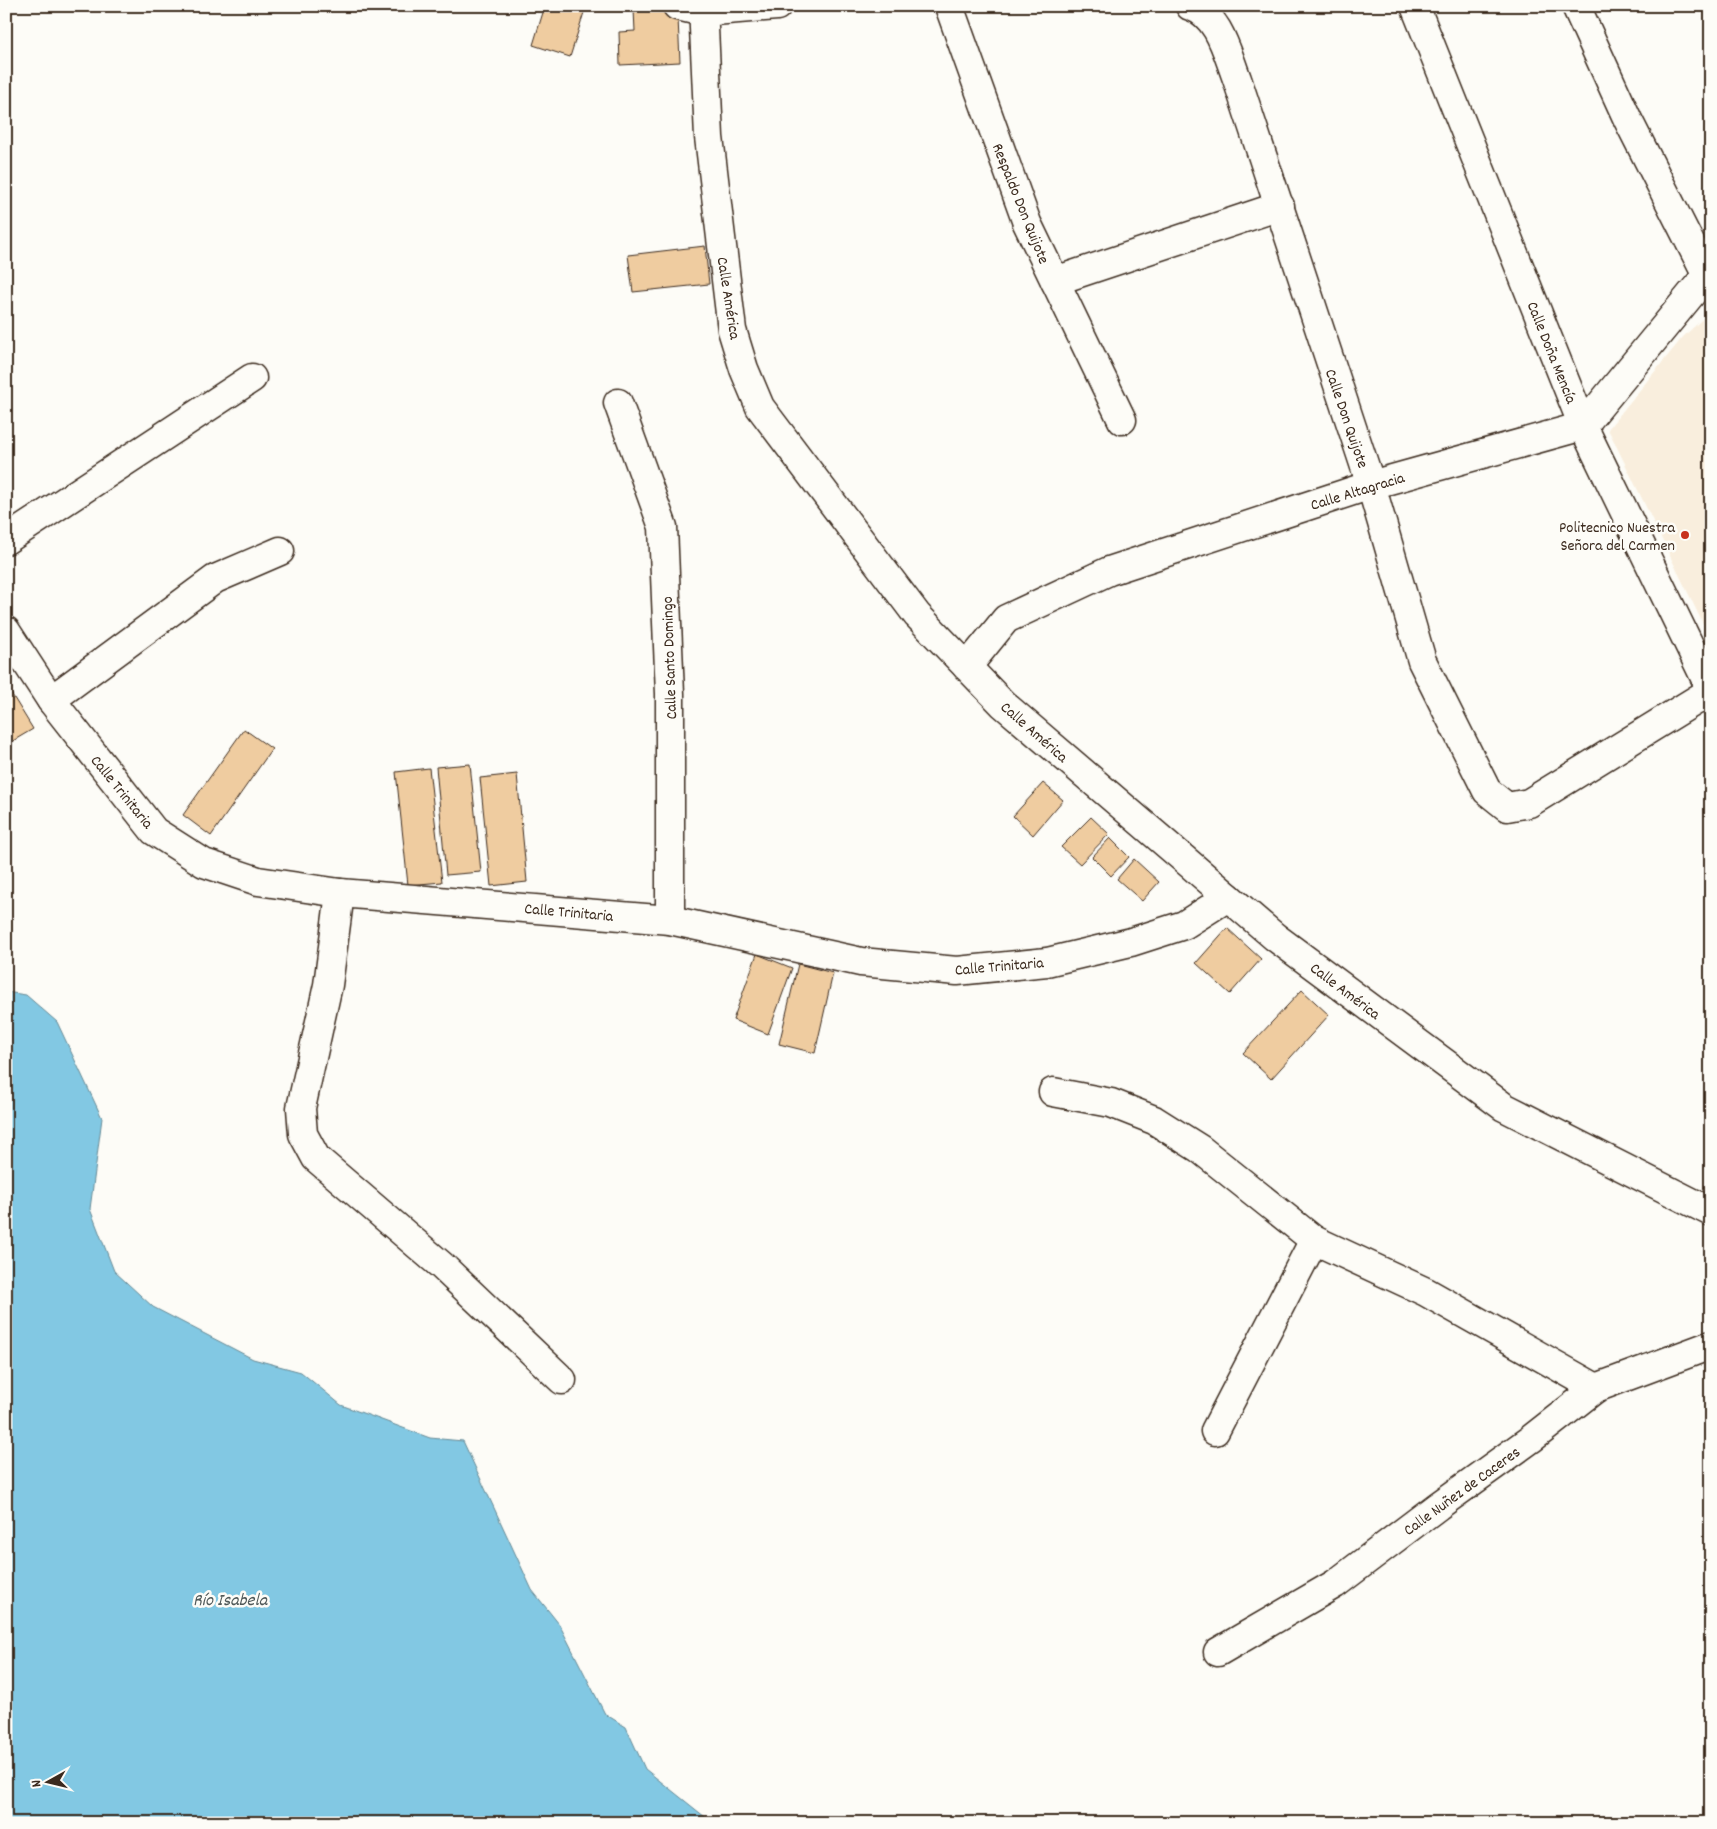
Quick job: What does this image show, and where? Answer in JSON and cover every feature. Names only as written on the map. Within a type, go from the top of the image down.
[{"type":"street","points":[[694,8],[777,6]]},
{"type":"street","name":"Respaldo Don Quijote","points":[[949,6],[1027,223],[1122,420]]},
{"type":"street","name":"Calle Don Quijote","points":[[1190,6],[1199,9],[1216,26],[1237,79],[1371,484],[1426,670],[1487,791],[1507,807],[1528,803],[1711,691]]},
{"type":"street","name":"Calle Doña Mencía","points":[[1415,6],[1583,426],[1711,691]]},
{"type":"street","points":[[1576,6],[1628,120],[1708,272],[1583,426]]},
{"type":"street","name":"Calle América","points":[[694,8],[732,330],[747,376],[760,407],[917,615],[1003,704],[1275,937],[1504,1107],[1711,1212]]},
{"type":"street","points":[[1054,281],[1280,206]]},
{"type":"street","points":[[6,540],[252,378]]},
{"type":"street","name":"Calle Santo Domingo","points":[[618,404],[663,527],[670,694],[670,920]]},
{"type":"street","name":"Calle Altagracia","points":[[967,667],[1006,619],[1109,571],[1371,484],[1583,426]]},
{"type":"street","points":[[50,700],[215,579],[280,552]]},
{"type":"street","name":"Calle Trinitaria","points":[[6,631],[50,700],[154,831],[204,863],[258,881],[340,893],[670,920],[861,962],[957,971],[1047,962],[1131,942],[1184,925],[1228,897]]},
{"type":"street","points":[[340,893],[328,985],[300,1108],[303,1134],[316,1158],[441,1265],[562,1380]]},
{"type":"street","points":[[1053,1092],[1111,1104],[1154,1120],[1200,1149],[1314,1240],[1426,1292],[1596,1388]]},
{"type":"street","points":[[1216,1431],[1314,1240]]},
{"type":"street","name":"Calle Nuñez de Caceres","points":[[1218,1652],[1335,1584],[1438,1506],[1531,1440],[1596,1388],[1711,1345]]},
{"type":"shaded area","name":"Politecnico Nuestra Señora del Carmen","points":[[1711,311],[1711,640],[1608,429],[1683,337]]},
{"type":"water","name":"Río Isabela","points":[[6,992],[26,995],[57,1022],[102,1118],[90,1209],[114,1271],[153,1307],[253,1359],[301,1372],[341,1405],[430,1438],[463,1441],[532,1590],[559,1624],[605,1714],[626,1727],[645,1769],[705,1817],[707,1823],[6,1823]]},
{"type":"building","points":[[545,6],[586,6],[570,57],[533,45]]},
{"type":"building","points":[[665,9],[678,18],[680,62],[620,65],[619,32],[635,31],[634,10]]},
{"type":"building","points":[[705,246],[709,284],[633,292],[628,255]]},
{"type":"building","points":[[6,685],[33,729],[6,745]]},
{"type":"building","points":[[244,729],[272,749],[211,836],[183,815]]},
{"type":"building","points":[[470,764],[481,872],[446,875],[436,767]]},
{"type":"building","points":[[429,768],[442,882],[408,885],[396,772]]},
{"type":"building","points":[[517,774],[527,882],[491,886],[480,778]]},
{"type":"building","points":[[1043,783],[1063,800],[1033,835],[1013,816]]},
{"type":"building","points":[[1091,817],[1109,834],[1080,864],[1061,847]]},
{"type":"building","points":[[1110,838],[1129,857],[1111,876],[1092,857]]},
{"type":"building","points":[[1134,859],[1159,882],[1142,901],[1117,879]]},
{"type":"building","points":[[1227,928],[1261,959],[1230,994],[1196,963]]},
{"type":"building","points":[[757,954],[792,968],[768,1034],[733,1020]]},
{"type":"building","points":[[798,964],[833,973],[815,1053],[779,1044]]},
{"type":"building","points":[[1302,990],[1329,1015],[1271,1079],[1243,1053]]},
{"type":"place","name":"Politecnico Nuestra Señora del Carmen","points":[[1685,535]]}]
